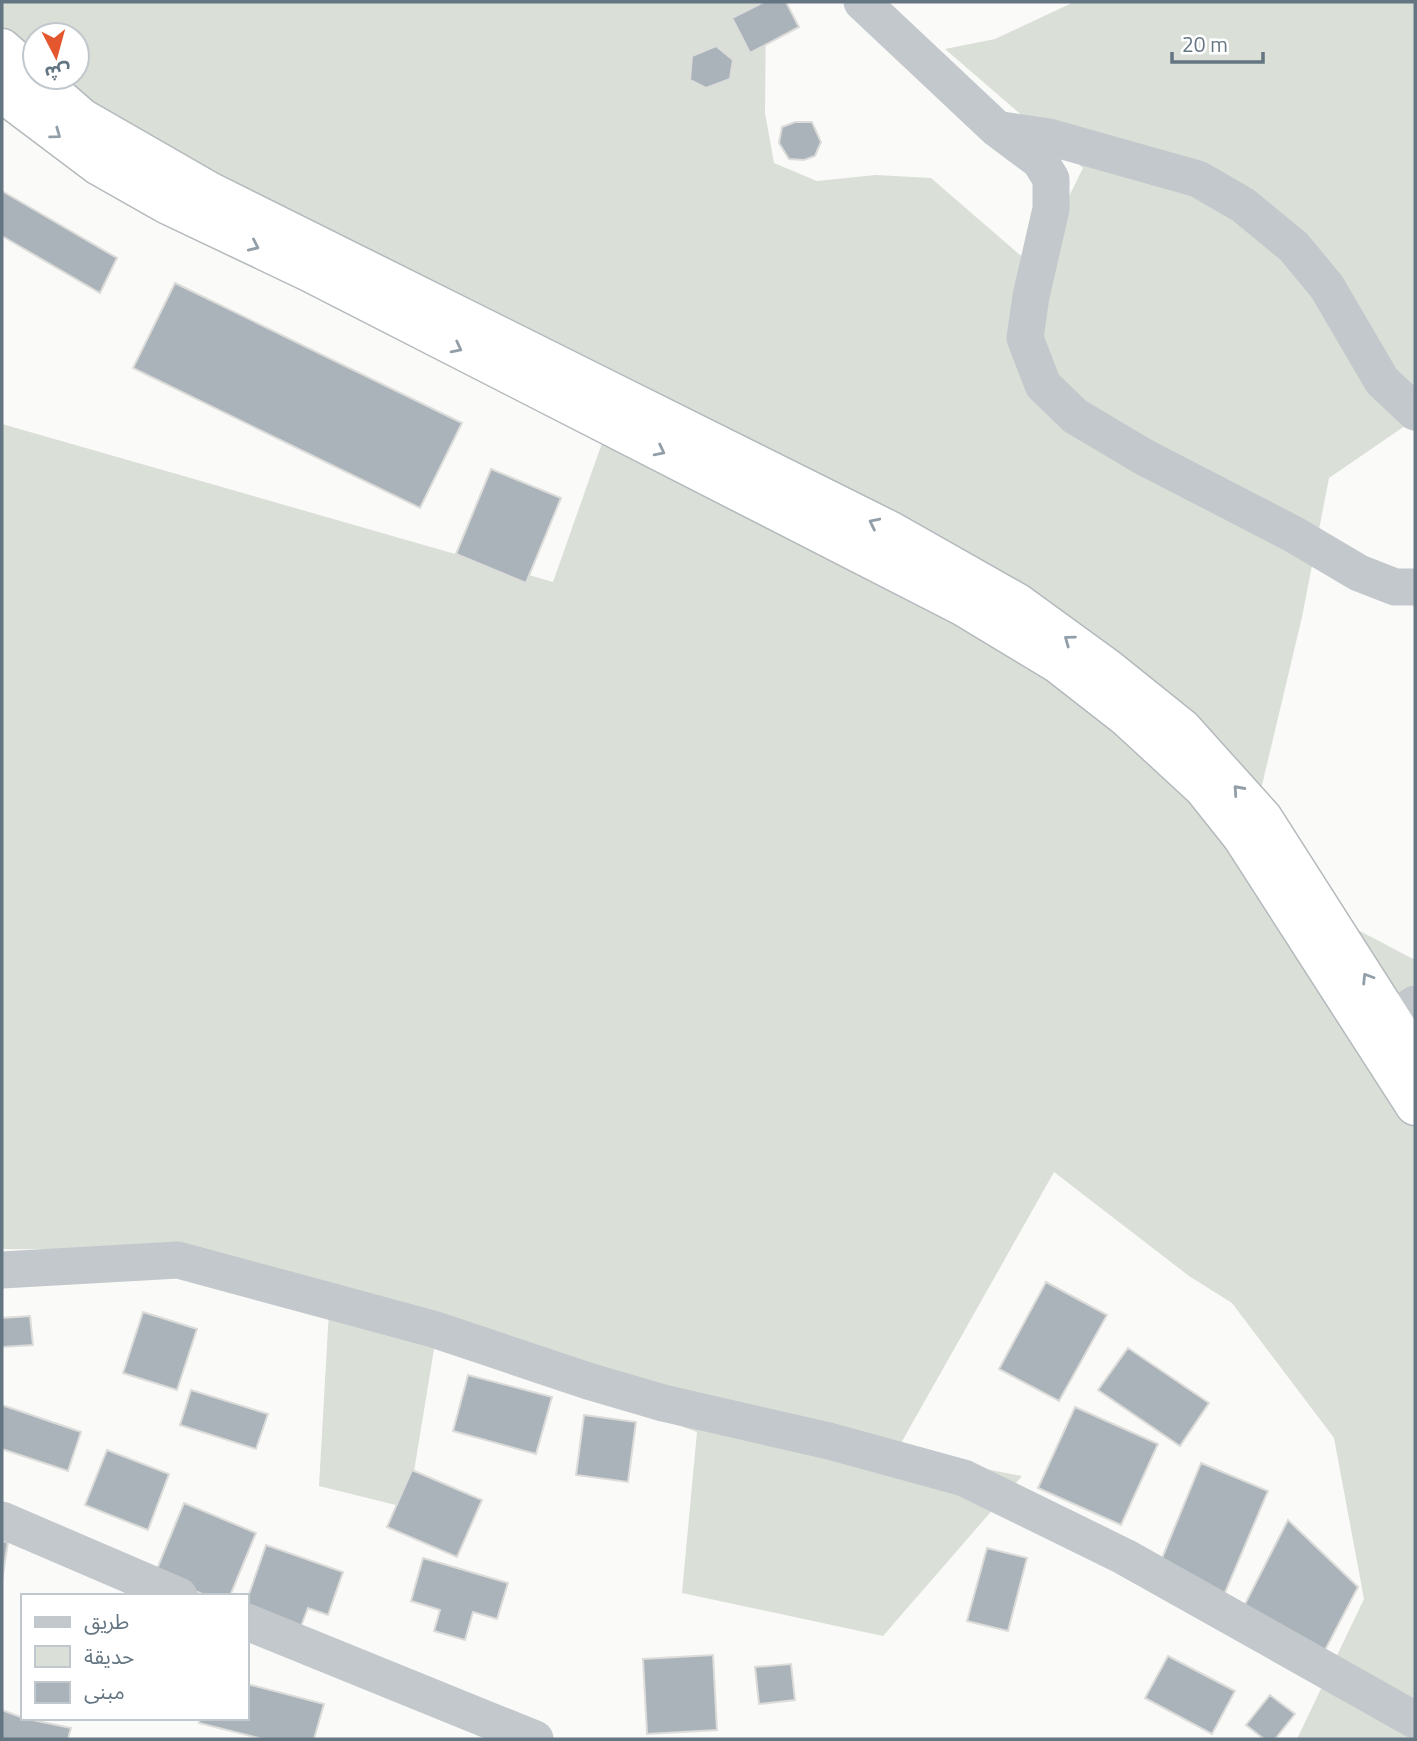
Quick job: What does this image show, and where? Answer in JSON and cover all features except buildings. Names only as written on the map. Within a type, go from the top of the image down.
[{"type":"highway","points":[[2,48],[82,118],[209,191],[891,531],[1018,603],[1106,667],[1182,728],[1263,818],[1404,1012],[1415,1056]]},
{"type":"highway","points":[[2,93],[99,166],[166,204],[321,278],[962,606],[1058,664],[1126,717],[1203,788],[1242,837],[1415,1105]]},
{"type":"street","points":[[862,2],[997,129],[1040,161],[1051,179],[1051,209],[1031,296],[1025,338],[1043,385],[1075,416],[1144,457],[1293,534],[1359,573],[1395,587],[1415,587]]},
{"type":"street","points":[[997,129],[1049,137],[1198,179],[1243,205],[1294,247],[1327,287],[1382,381],[1415,412]]},
{"type":"street","points":[[2,1270],[178,1260],[433,1329],[663,1403],[830,1441],[964,1478],[1125,1557],[1415,1720]]},
{"type":"street","points":[[2,1520],[174,1594]]},
{"type":"street","points":[[248,1622],[536,1739]]},
{"type":"green space","points":[[2,2],[766,2],[765,113],[774,163],[817,181],[876,175],[931,178],[1034,267],[1083,168],[945,49],[995,39],[1074,2],[1415,2],[1415,419],[1329,478],[1302,617],[1242,869],[1415,960],[1415,1739],[1297,1739],[1364,1599],[1334,1438],[1232,1303],[1189,1276],[1054,1172],[896,1452],[1022,1476],[883,1636],[682,1593],[697,1432],[436,1337],[408,1508],[319,1486],[330,1293],[175,1250],[2,1249],[2,424],[553,582],[613,412],[2,84]]}]
